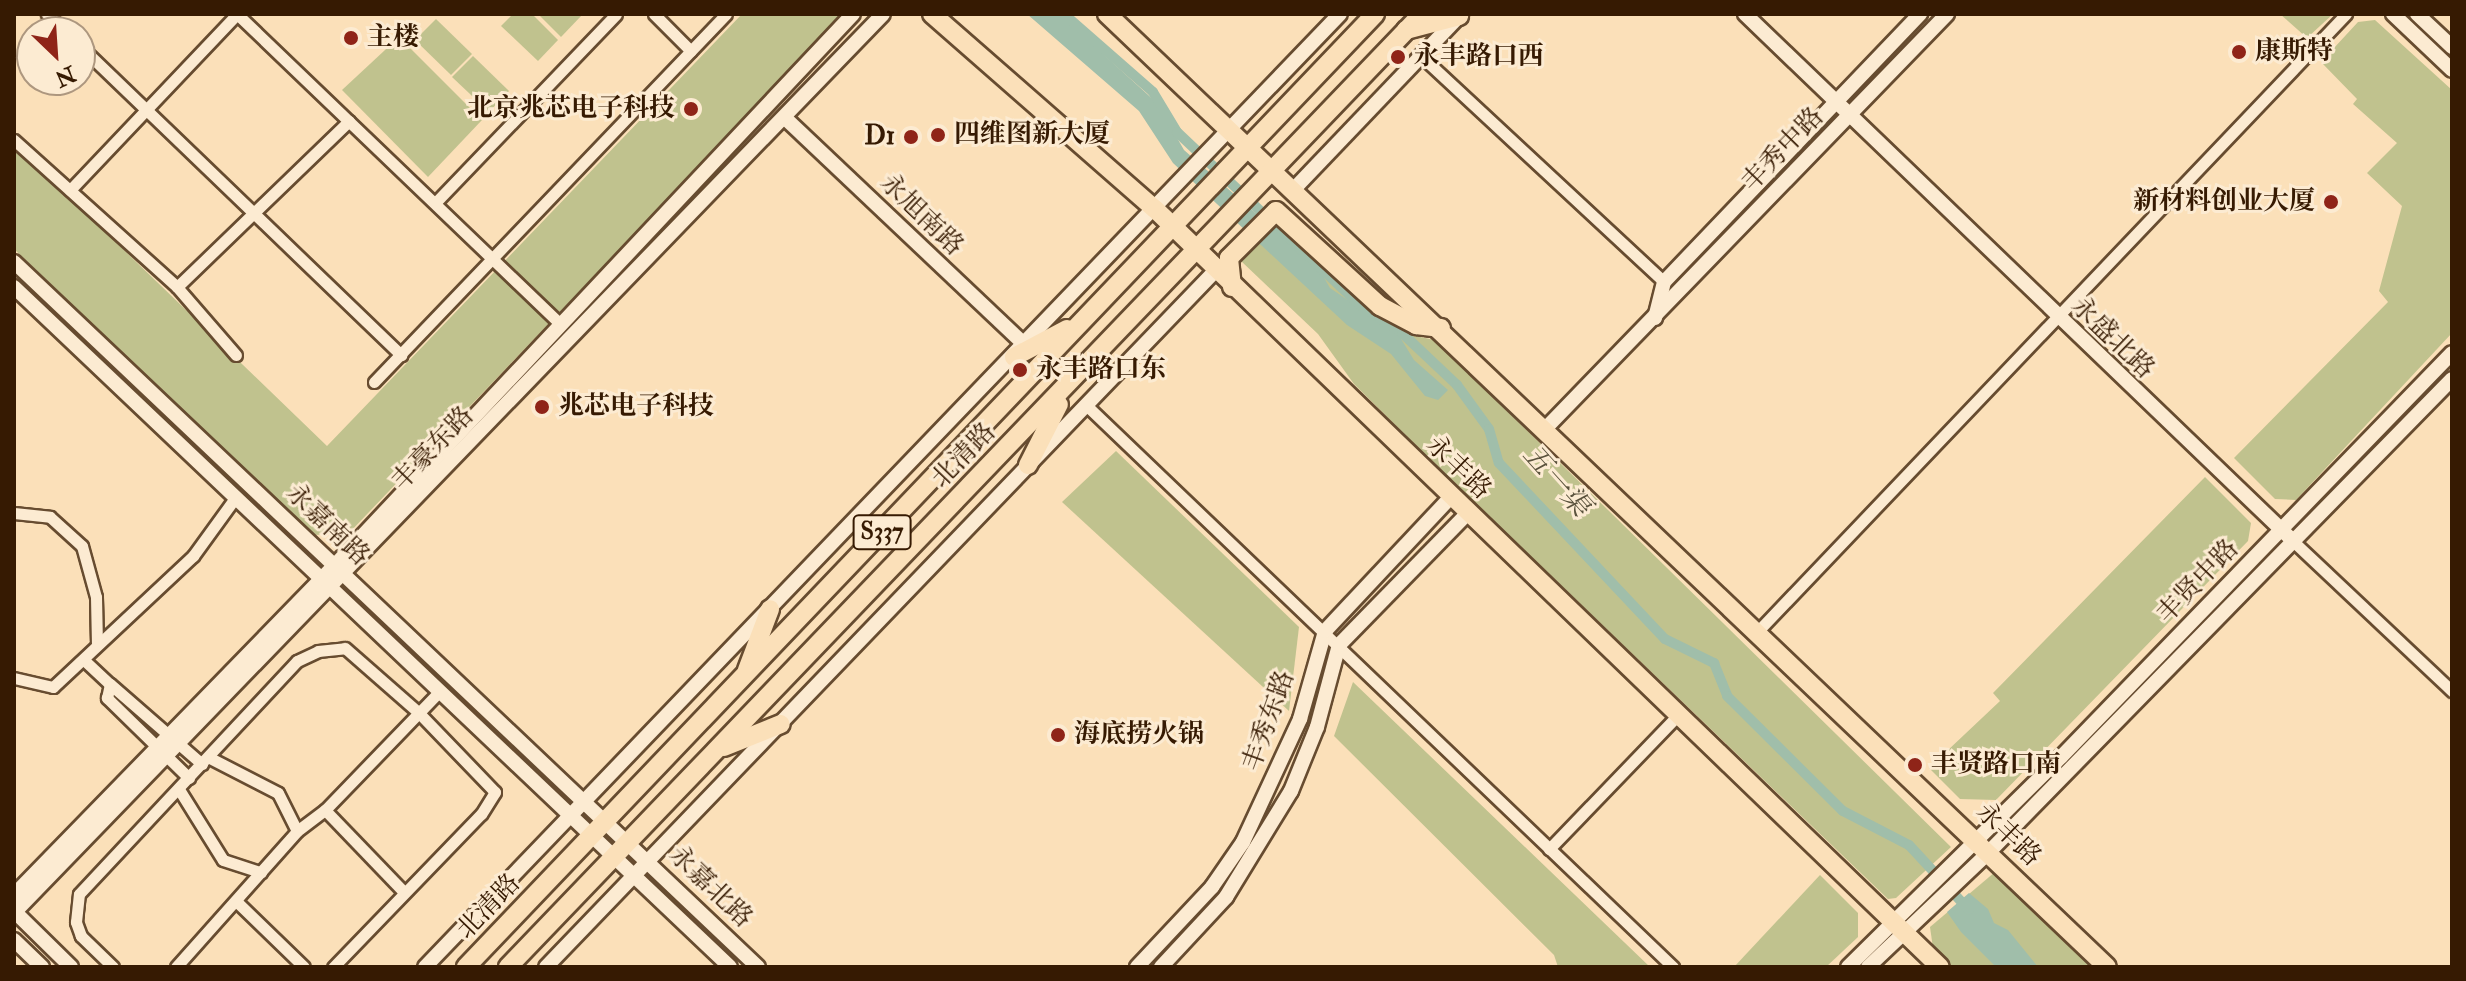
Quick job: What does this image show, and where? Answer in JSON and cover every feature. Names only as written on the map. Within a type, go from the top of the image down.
[{"type":"main road","name":"永丰路","points":[[932,14],[1155,209],[1232,287],[1680,713],[1940,967]]},
{"type":"main road","name":"永丰路","points":[[1107,14],[1441,328],[2107,967]]},
{"type":"main road","name":"北清路","points":[[465,965],[607,823],[1375,14]]},
{"type":"main road","name":"北清路","points":[[508,967],[1422,14]]},
{"type":"main road","points":[[1406,30],[1460,15]]},
{"type":"main road","points":[[1232,287],[1228,270],[1234,249],[1269,213],[1285,215],[1380,306],[1416,325],[1441,328]]},
{"type":"main road","points":[[1020,351],[1080,322]]},
{"type":"main road","points":[[1028,465],[1067,387]]},
{"type":"main road","points":[[744,678],[770,609]]},
{"type":"main road","points":[[718,750],[781,724]]},
{"type":"street","points":[[70,190],[237,14],[561,325]]},
{"type":"street","points":[[436,202],[616,14]]},
{"type":"street","points":[[654,14],[691,51]]},
{"type":"street","points":[[374,382],[726,14]]},
{"type":"street","name":"丰豪东路","points":[[340,570],[561,325],[853,14]]},
{"type":"street","name":"丰豪东路","points":[[14,912],[169,745],[785,118],[883,14]]},
{"type":"street","points":[[1231,129],[1340,14]]},
{"type":"street","name":"永盛北路","points":[[1745,14],[2056,317],[2452,691]]},
{"type":"street","name":"丰秀中路","points":[[1654,321],[1664,282],[1920,14]]},
{"type":"street","name":"丰秀中路","points":[[1545,429],[1654,321],[1947,14]]},
{"type":"street","points":[[1757,632],[2346,14]]},
{"type":"street","points":[[2393,14],[2452,70]]},
{"type":"street","points":[[2417,14],[2452,47]]},
{"type":"street","points":[[1293,190],[1460,15]]},
{"type":"street","points":[[1421,56],[1664,282]]},
{"type":"street","points":[[96,62],[254,210],[401,355]]},
{"type":"street","name":"永旭南路","points":[[785,118],[1020,351]]},
{"type":"street","points":[[177,287],[349,121]]},
{"type":"street","name":"北清路","points":[[425,967],[1231,129]]},
{"type":"street","points":[[14,140],[177,287],[236,355]]},
{"type":"street","name":"永嘉南路","points":[[14,262],[607,823]]},
{"type":"street","name":"北清路","points":[[546,967],[1216,270]]},
{"type":"street","name":"永嘉南路","points":[[15,289],[593,837]]},
{"type":"street","name":"丰贤中路","points":[[1983,847],[2452,353]]},
{"type":"street","name":"丰贤中路","points":[[1983,847],[2295,543],[2452,379]]},
{"type":"street","points":[[1086,405],[1673,967]]},
{"type":"street","name":"丰秀东路","points":[[1137,967],[1212,887],[1243,842],[1300,719],[1325,631],[1451,497]]},
{"type":"street","points":[[14,678],[53,687],[85,661],[97,643],[201,547],[235,498]]},
{"type":"street","points":[[14,513],[50,517],[82,546],[96,597],[97,643]]},
{"type":"street","name":"丰秀东路","points":[[1161,967],[1226,897],[1291,791],[1317,727],[1339,645],[1468,513]]},
{"type":"street","points":[[113,967],[81,936],[76,922],[79,894],[180,791],[297,661],[318,651],[345,648],[418,712],[495,792],[481,814],[333,967]]},
{"type":"street","points":[[85,661],[169,745],[189,778]]},
{"type":"street","points":[[176,967],[297,831],[325,810],[439,692]]},
{"type":"street","points":[[1549,849],[1680,713]]},
{"type":"street","points":[[169,745],[278,793],[297,831]]},
{"type":"street","name":"丰豪东路","points":[[14,895],[169,745]]},
{"type":"street","points":[[180,791],[223,860],[261,872]]},
{"type":"street","points":[[325,810],[404,892]]},
{"type":"street","name":"永嘉北路","points":[[607,823],[758,967]]},
{"type":"street","name":"永嘉北路","points":[[593,837],[730,967]]},
{"type":"street","points":[[1868,967],[1899,928],[1983,847]]},
{"type":"street","points":[[237,902],[304,967]]},
{"type":"street","points":[[14,912],[71,967]]},
{"type":"street","points":[[1848,967],[1899,928]]},
{"type":"street","points":[[14,940],[42,967]]},
{"type":"green space","points":[[513,14],[532,14],[558,40],[538,61],[501,26]]},
{"type":"green space","points":[[538,14],[583,14],[561,37]]},
{"type":"green space","points":[[742,14],[844,14],[349,533],[314,535],[14,249],[14,144],[327,446]]},
{"type":"green space","points":[[2280,14],[2333,14],[2307,38]]},
{"type":"green space","points":[[436,19],[472,54],[451,75],[415,40]]},
{"type":"green space","points":[[2375,20],[2452,90],[2452,333],[2296,500],[2275,499],[2234,458],[2388,302],[2379,291],[2402,206],[2367,173],[2397,143],[2353,104],[2357,99],[2321,62],[2358,22]]},
{"type":"green space","points":[[399,37],[482,120],[428,177],[342,90]]},
{"type":"green space","points":[[473,56],[509,91],[489,112],[452,77]]},
{"type":"green space","points":[[1276,227],[1406,334],[1435,340],[1951,847],[1896,898],[1888,899],[1447,476],[1354,384],[1318,334],[1241,261]]},
{"type":"green space","points":[[1116,451],[1299,627],[1289,711],[1062,502]]},
{"type":"green space","points":[[2205,477],[2251,523],[2248,541],[1996,800],[1960,799],[1929,768],[2000,701],[1993,693]]},
{"type":"green space","points":[[1353,682],[1650,967],[1558,967],[1554,955],[1334,736]]},
{"type":"green space","points":[[1995,872],[2097,967],[1953,967],[1933,948],[1930,927]]},
{"type":"green space","points":[[1820,875],[1858,913],[1858,937],[1826,967],[1734,967]]},
{"type":"shaded area","points":[[1027,14],[1059,14],[1157,103],[1184,150],[1319,269],[1330,288],[1398,334],[1414,360],[1448,390],[1438,400],[1425,396],[1391,354],[1347,325],[1173,163],[1139,111]]},
{"type":"shaded area","points":[[1969,893],[1988,909],[1994,923],[2008,930],[2038,967],[1996,967],[1961,932],[1947,912]]},
{"type":"waterway","name":"五一渠","points":[[1064,14],[1153,92],[1177,132],[1359,304],[1402,333],[1457,385],[1489,429],[1499,463],[1665,639],[1714,663],[1727,696],[1843,811],[1909,845],[1969,910]]},
{"type":"place","name":"主楼","points":[[351,38]]},
{"type":"place","name":"康斯特","points":[[2239,52]]},
{"type":"place","name":"永丰路口西","points":[[1398,57]]},
{"type":"place","name":"北京兆芯电子科技","points":[[691,109]]},
{"type":"place","name":"四维图新大厦","points":[[938,135]]},
{"type":"place","name":"D1","points":[[911,137]]},
{"type":"place","name":"新材料创业大厦","points":[[2331,202]]},
{"type":"place","name":"永丰路口东","points":[[1020,370]]},
{"type":"place","name":"兆芯电子科技","points":[[542,407]]},
{"type":"place","name":"海底捞火锅","points":[[1058,735]]},
{"type":"place","name":"丰贤路口南","points":[[1915,765]]}]
